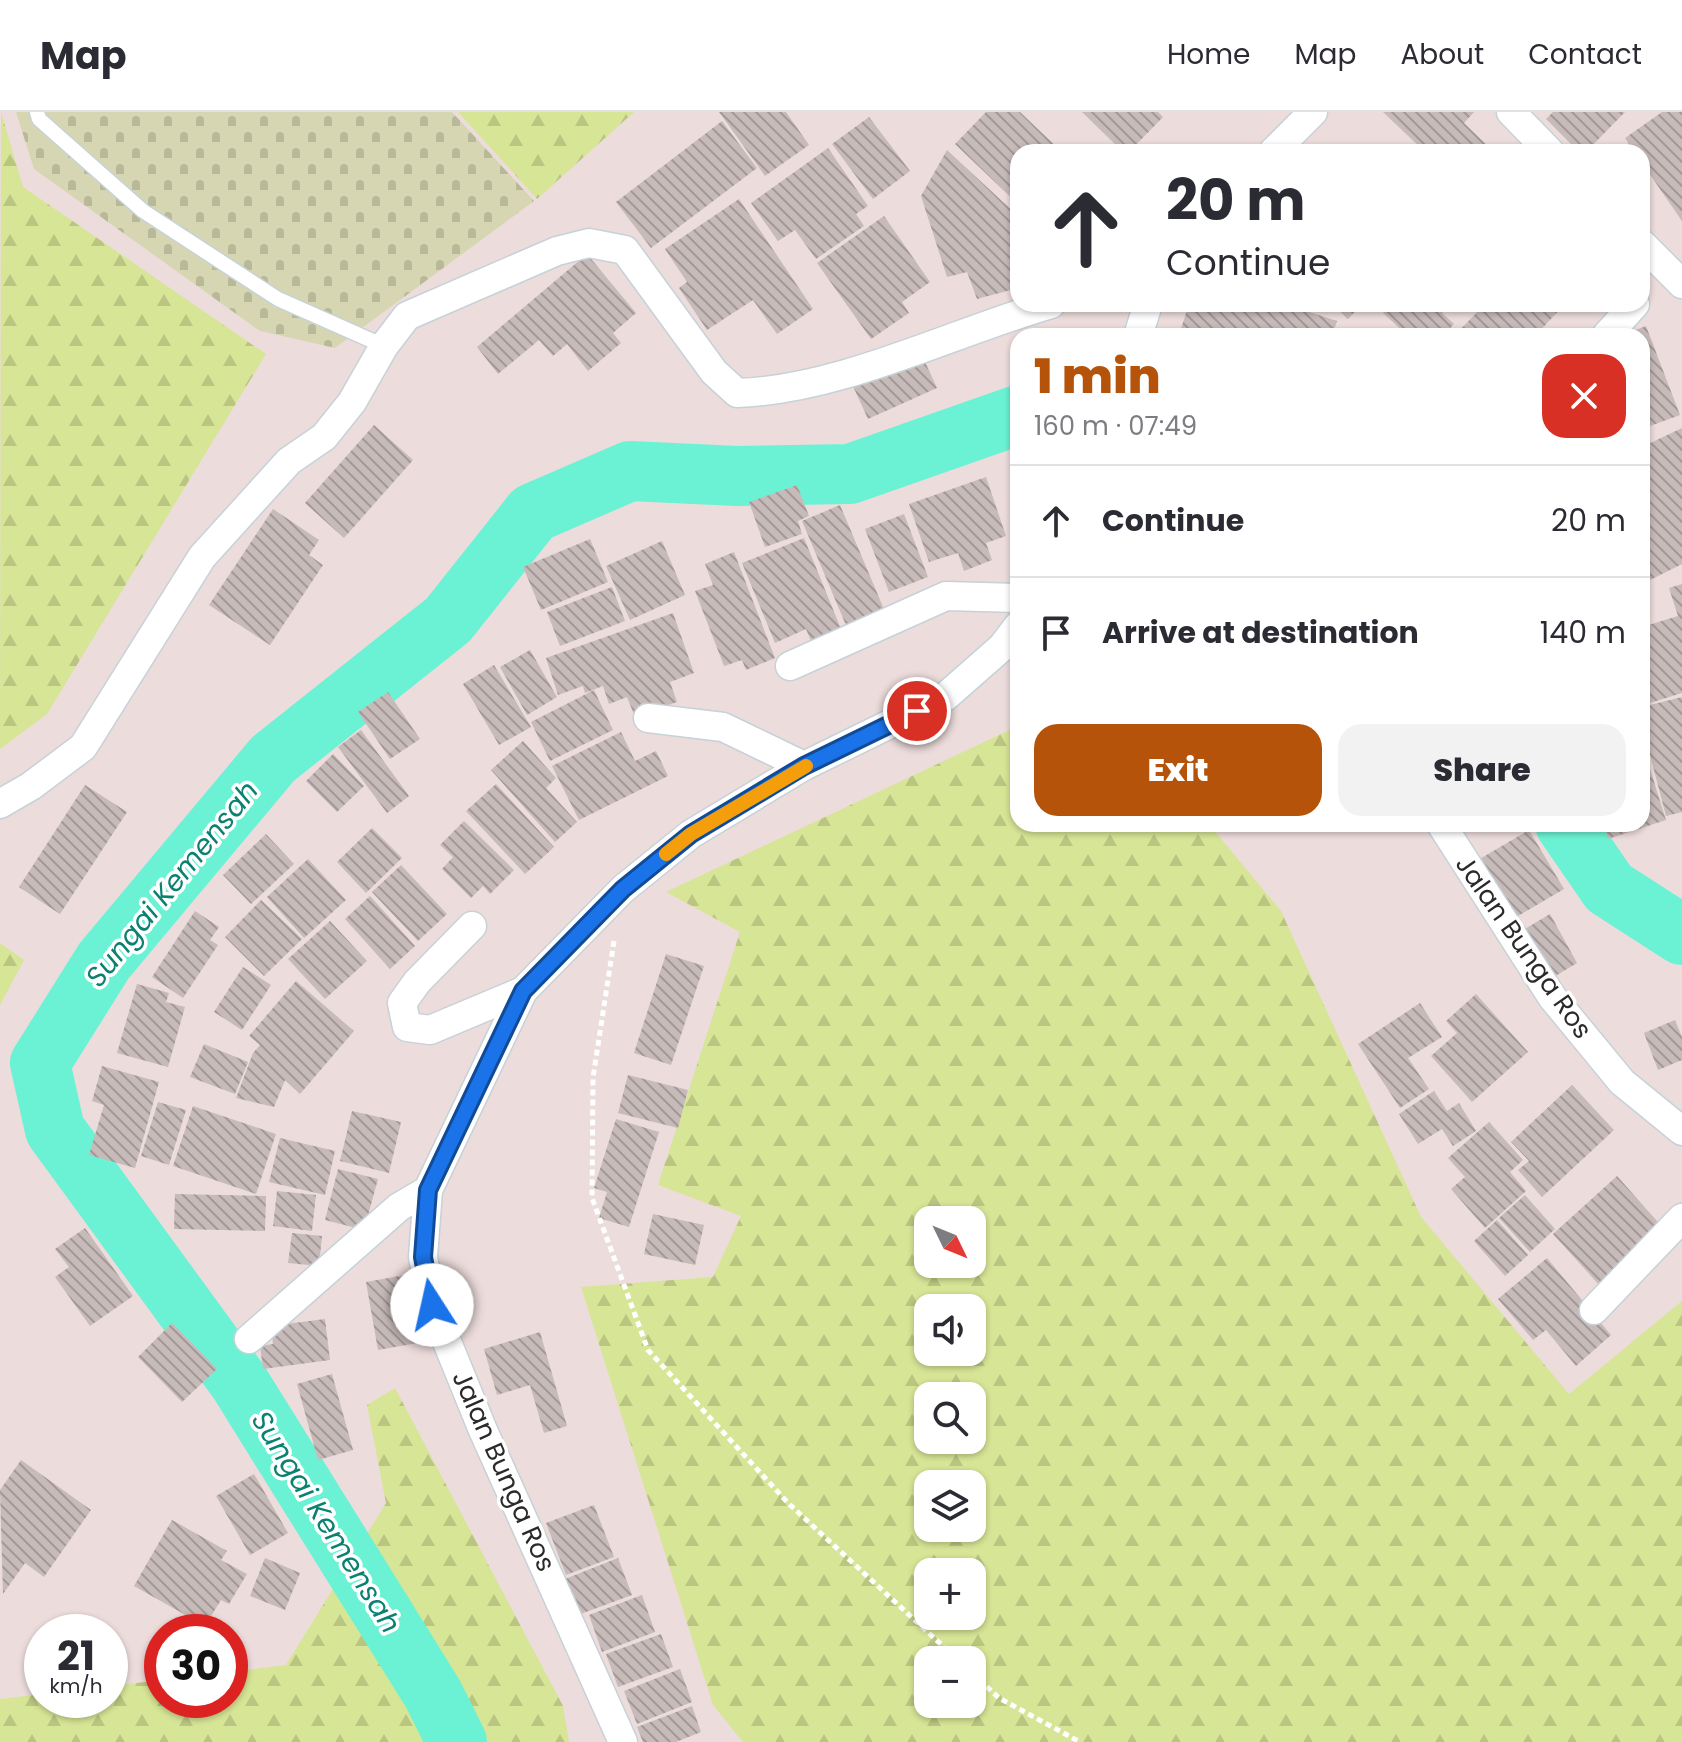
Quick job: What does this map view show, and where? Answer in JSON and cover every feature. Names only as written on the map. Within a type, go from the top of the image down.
[{"type":"street","points":[[1281,144],[1313,112]]},
{"type":"street","points":[[1511,112],[1542,144]]},
{"type":"street","points":[[0,804],[31,786],[83,747],[202,557],[289,461],[324,437],[374,369],[384,346],[407,316],[557,251],[589,243],[625,250],[714,372],[737,393],[772,392],[816,382],[1027,312]]},
{"type":"street","points":[[1650,252],[1674,277],[1650,292]]},
{"type":"street","points":[[1613,328],[1628,312]]},
{"type":"street","points":[[790,666],[946,596],[1010,598]]},
{"type":"street","points":[[249,1339],[315,1285],[399,1207],[428,1190],[523,991],[623,889],[691,834],[804,766],[945,697],[1010,636]]},
{"type":"street","points":[[648,718],[723,727],[804,766]]},
{"type":"street","name":"Jalan Bunga Ros","points":[[1446,832],[1552,997],[1622,1082],[1682,1131]]},
{"type":"street","points":[[472,926],[417,982],[402,1003],[407,1027],[430,1030],[523,991]]},
{"type":"street","name":"Jalan Bunga Ros","points":[[428,1190],[423,1257],[432,1305],[482,1428],[623,1742]]},
{"type":"street","points":[[1594,1310],[1682,1218]]},
{"type":"lane","points":[[37,112],[39,119],[143,211],[278,299],[384,346]]},
{"type":"path","points":[[623,889],[593,1078],[592,1198],[648,1350],[788,1503],[943,1646]]},
{"type":"path","points":[[986,1686],[999,1698],[1080,1742]]},
{"type":"green space","points":[[1,112],[23,187],[266,354],[47,714],[0,749]]},
{"type":"green space","points":[[16,112],[452,112],[534,201],[335,348],[260,331],[34,169]]},
{"type":"green space","points":[[458,112],[634,112],[537,199]]},
{"type":"green space","points":[[1010,730],[1010,832],[1216,832],[1281,911],[1421,1217],[1569,1394],[1682,1301],[1682,1742],[743,1742],[713,1705],[581,1287],[713,1277],[741,1216],[658,1185],[740,932],[666,892]]},
{"type":"green space","points":[[0,943],[24,960],[0,1005]]},
{"type":"green space","points":[[395,1388],[563,1706],[569,1742],[0,1742],[0,1699],[24,1696],[24,1718],[128,1718],[128,1684],[144,1682],[144,1718],[248,1718],[248,1670],[286,1665],[386,1503],[367,1405]]},
{"type":"building","points":[[719,112],[786,112],[809,145],[765,176]]},
{"type":"building","points":[[986,112],[1020,112],[1054,144],[1010,144],[1010,196],[955,144]]},
{"type":"building","points":[[1082,112],[1158,112],[1163,117],[1137,144],[1115,144]]},
{"type":"building","points":[[1383,112],[1474,112],[1464,123],[1486,144],[1417,144]]},
{"type":"building","points":[[1553,112],[1625,112],[1594,144],[1571,144],[1546,119]]},
{"type":"building","points":[[1662,112],[1682,112],[1682,221],[1650,175],[1650,144],[1629,144],[1625,138]]},
{"type":"building","points":[[869,117],[910,171],[873,199],[832,144]]},
{"type":"building","points":[[722,121],[757,168],[651,248],[616,202]]},
{"type":"building","points":[[828,148],[868,206],[856,214],[864,226],[816,259],[795,230],[778,241],[751,203]]},
{"type":"building","points":[[947,150],[1010,209],[1010,290],[977,299],[967,272],[947,277],[921,196]]},
{"type":"building","points":[[739,199],[813,309],[777,334],[753,300],[707,330],[679,288],[687,282],[665,249]]},
{"type":"building","points":[[884,216],[930,282],[902,302],[909,313],[871,339],[817,263]]},
{"type":"building","points":[[587,254],[636,313],[613,333],[621,343],[588,371],[567,344],[553,356],[539,340],[498,374],[477,347]]},
{"type":"building","points":[[1186,312],[1309,312],[1337,321],[1335,328],[1181,328]]},
{"type":"building","points":[[1341,312],[1355,312],[1348,319]]},
{"type":"building","points":[[1443,312],[1454,324],[1450,328],[1399,328],[1383,313]]},
{"type":"building","points":[[1477,312],[1558,312],[1542,328],[1462,328]]},
{"type":"building","points":[[1650,336],[1680,415],[1650,426]]},
{"type":"building","points":[[921,353],[937,388],[868,419],[852,384]]},
{"type":"building","points":[[374,425],[413,460],[344,538],[305,503]]},
{"type":"building","points":[[1682,428],[1682,564],[1650,580],[1650,443]]},
{"type":"building","points":[[986,477],[1006,536],[986,543],[992,560],[964,571],[958,553],[929,562],[909,504]]},
{"type":"building","points":[[797,485],[809,516],[798,521],[802,534],[765,547],[749,502]]},
{"type":"building","points":[[840,505],[886,614],[848,630],[802,521]]},
{"type":"building","points":[[273,509],[319,540],[309,555],[323,565],[270,645],[209,605]]},
{"type":"building","points":[[904,514],[928,577],[889,592],[865,529]]},
{"type":"building","points":[[804,538],[843,634],[813,646],[806,629],[775,643],[742,563]]},
{"type":"building","points":[[590,539],[608,582],[541,610],[523,567]]},
{"type":"building","points":[[662,541],[685,595],[630,620],[606,566]]},
{"type":"building","points":[[734,552],[775,658],[746,670],[742,660],[724,666],[695,591],[713,585],[705,564]]},
{"type":"building","points":[[1682,584],[1682,693],[1650,703],[1650,625],[1678,616],[1669,588]]},
{"type":"building","points":[[612,587],[625,621],[560,646],[547,612]]},
{"type":"building","points":[[673,613],[694,673],[670,682],[677,702],[635,717],[627,697],[609,704],[603,686],[585,693],[583,686],[558,695],[546,658]]},
{"type":"building","points":[[530,650],[557,697],[527,715],[500,667]]},
{"type":"building","points":[[494,665],[531,727],[499,745],[463,684]]},
{"type":"building","points":[[594,690],[613,730],[550,761],[531,722]]},
{"type":"building","points":[[388,692],[420,739],[390,759],[358,712]]},
{"type":"building","points":[[1682,697],[1682,812],[1666,816],[1650,755],[1650,705]]},
{"type":"building","points":[[361,730],[409,796],[387,813],[338,747]]},
{"type":"building","points":[[621,732],[635,761],[656,751],[668,776],[579,820],[552,766]]},
{"type":"building","points":[[523,741],[556,778],[546,788],[577,822],[555,842],[491,770]]},
{"type":"building","points":[[333,754],[364,786],[337,812],[306,781]]},
{"type":"building","points":[[1650,769],[1666,820],[1650,825]]},
{"type":"building","points":[[496,784],[554,847],[525,874],[466,811]]},
{"type":"building","points":[[85,785],[127,812],[60,914],[19,887]]},
{"type":"building","points":[[464,821],[514,870],[490,894],[483,886],[471,898],[442,869],[453,857],[440,845]]},
{"type":"building","points":[[372,828],[402,858],[366,893],[337,862]]},
{"type":"building","points":[[1530,832],[1564,889],[1513,919],[1478,860]]},
{"type":"building","points":[[1606,832],[1629,832],[1608,839]]},
{"type":"building","points":[[266,834],[294,864],[251,904],[223,875]]},
{"type":"building","points":[[308,859],[346,900],[304,938],[267,897]]},
{"type":"building","points":[[401,865],[447,914],[418,941],[372,892]]},
{"type":"building","points":[[370,896],[415,946],[390,969],[345,919]]},
{"type":"building","points":[[261,900],[302,939],[264,976],[225,937]]},
{"type":"building","points":[[195,911],[219,927],[210,940],[218,945],[183,998],[152,977]]},
{"type":"building","points":[[1550,914],[1577,963],[1547,981],[1520,932]]},
{"type":"building","points":[[330,921],[367,961],[325,999],[288,959]]},
{"type":"building","points":[[666,954],[704,966],[671,1065],[634,1053]]},
{"type":"building","points":[[243,967],[271,985],[242,1030],[214,1012]]},
{"type":"building","points":[[296,981],[354,1031],[300,1094],[285,1080],[274,1107],[236,1098],[253,1053],[260,1045],[249,1036]]},
{"type":"building","points":[[137,984],[169,993],[166,1002],[185,1007],[168,1067],[117,1053]]},
{"type":"building","points":[[1476,994],[1528,1052],[1472,1102],[1431,1056],[1457,1033],[1446,1021]]},
{"type":"building","points":[[1420,1003],[1442,1037],[1408,1058],[1429,1089],[1400,1108],[1358,1044]]},
{"type":"building","points":[[1675,1020],[1682,1037],[1682,1060],[1658,1070],[1644,1033]]},
{"type":"building","points":[[204,1044],[248,1062],[235,1094],[190,1077]]},
{"type":"building","points":[[102,1066],[159,1082],[135,1168],[89,1155],[104,1105],[92,1101]]},
{"type":"building","points":[[628,1075],[688,1090],[678,1128],[618,1113]]},
{"type":"building","points":[[1572,1085],[1614,1130],[1542,1197],[1518,1170],[1529,1161],[1511,1142]]},
{"type":"building","points":[[1434,1091],[1447,1111],[1459,1103],[1476,1131],[1453,1146],[1442,1129],[1418,1144],[1399,1114]]},
{"type":"building","points":[[158,1102],[186,1110],[169,1165],[141,1156]]},
{"type":"building","points":[[193,1106],[276,1134],[256,1194],[173,1166]]},
{"type":"building","points":[[352,1111],[401,1122],[389,1173],[340,1161]]},
{"type":"building","points":[[616,1119],[659,1132],[629,1227],[599,1218],[607,1192],[594,1188]]},
{"type":"building","points":[[1489,1122],[1523,1160],[1510,1172],[1526,1191],[1485,1228],[1451,1189],[1465,1177],[1448,1158]]},
{"type":"building","points":[[280,1138],[335,1151],[325,1195],[269,1182]]},
{"type":"building","points":[[338,1169],[378,1179],[364,1230],[325,1220]]},
{"type":"building","points":[[1617,1176],[1665,1230],[1601,1287],[1553,1234]]},
{"type":"building","points":[[277,1191],[316,1195],[312,1231],[273,1226]]},
{"type":"building","points":[[175,1194],[266,1196],[265,1231],[174,1229]]},
{"type":"building","points":[[1525,1195],[1555,1229],[1530,1252],[1499,1218]]},
{"type":"building","points":[[653,1214],[704,1225],[695,1265],[644,1254]]},
{"type":"building","points":[[1497,1220],[1528,1255],[1505,1276],[1474,1241]]},
{"type":"building","points":[[85,1228],[133,1296],[90,1326],[55,1277],[69,1267],[55,1249]]},
{"type":"building","points":[[292,1233],[322,1236],[319,1266],[288,1263]]},
{"type":"building","points":[[1547,1258],[1611,1335],[1576,1366],[1546,1330],[1533,1340],[1498,1299]]},
{"type":"building","points":[[405,1275],[418,1343],[378,1350],[366,1282]]},
{"type":"building","points":[[325,1319],[330,1360],[263,1369],[260,1346],[273,1344],[271,1326]]},
{"type":"building","points":[[172,1323],[217,1369],[182,1402],[138,1357]]},
{"type":"building","points":[[540,1332],[567,1426],[544,1433],[530,1385],[497,1395],[484,1349]]},
{"type":"building","points":[[332,1374],[353,1450],[318,1460],[297,1384]]},
{"type":"building","points":[[21,1460],[91,1510],[44,1577],[25,1563],[3,1594],[0,1490]]},
{"type":"building","points":[[254,1474],[288,1533],[250,1555],[216,1496]]},
{"type":"building","points":[[594,1505],[614,1557],[566,1575],[546,1523]]},
{"type":"building","points":[[172,1520],[227,1551],[221,1560],[247,1574],[229,1604],[221,1600],[212,1614],[184,1614],[134,1586]]},
{"type":"building","points":[[265,1558],[300,1573],[285,1610],[250,1596]]},
{"type":"building","points":[[618,1558],[632,1595],[578,1615],[565,1579]]},
{"type":"building","points":[[642,1595],[655,1632],[602,1652],[589,1615]]},
{"type":"building","points":[[661,1634],[673,1667],[618,1687],[606,1654]]},
{"type":"building","points":[[680,1669],[692,1702],[637,1724],[624,1691]]},
{"type":"building","points":[[692,1706],[701,1732],[676,1742],[643,1742],[637,1727]]},
{"type":"waterway","name":"Sungai Kemensah","points":[[457,1742],[433,1694],[239,1382],[55,1130],[40,1063],[104,961],[273,759],[448,620],[533,513],[630,471],[737,476],[850,474],[1010,418]]},
{"type":"waterway","name":"Sungai Kemensah","points":[[1570,832],[1609,888],[1682,935]]},
{"type":"slow traffic","points":[[666,854],[691,834],[806,766]]},
{"type":"route","points":[[432,1305],[423,1257],[428,1190],[523,991],[623,889],[691,834],[804,766],[917,711]]}]
